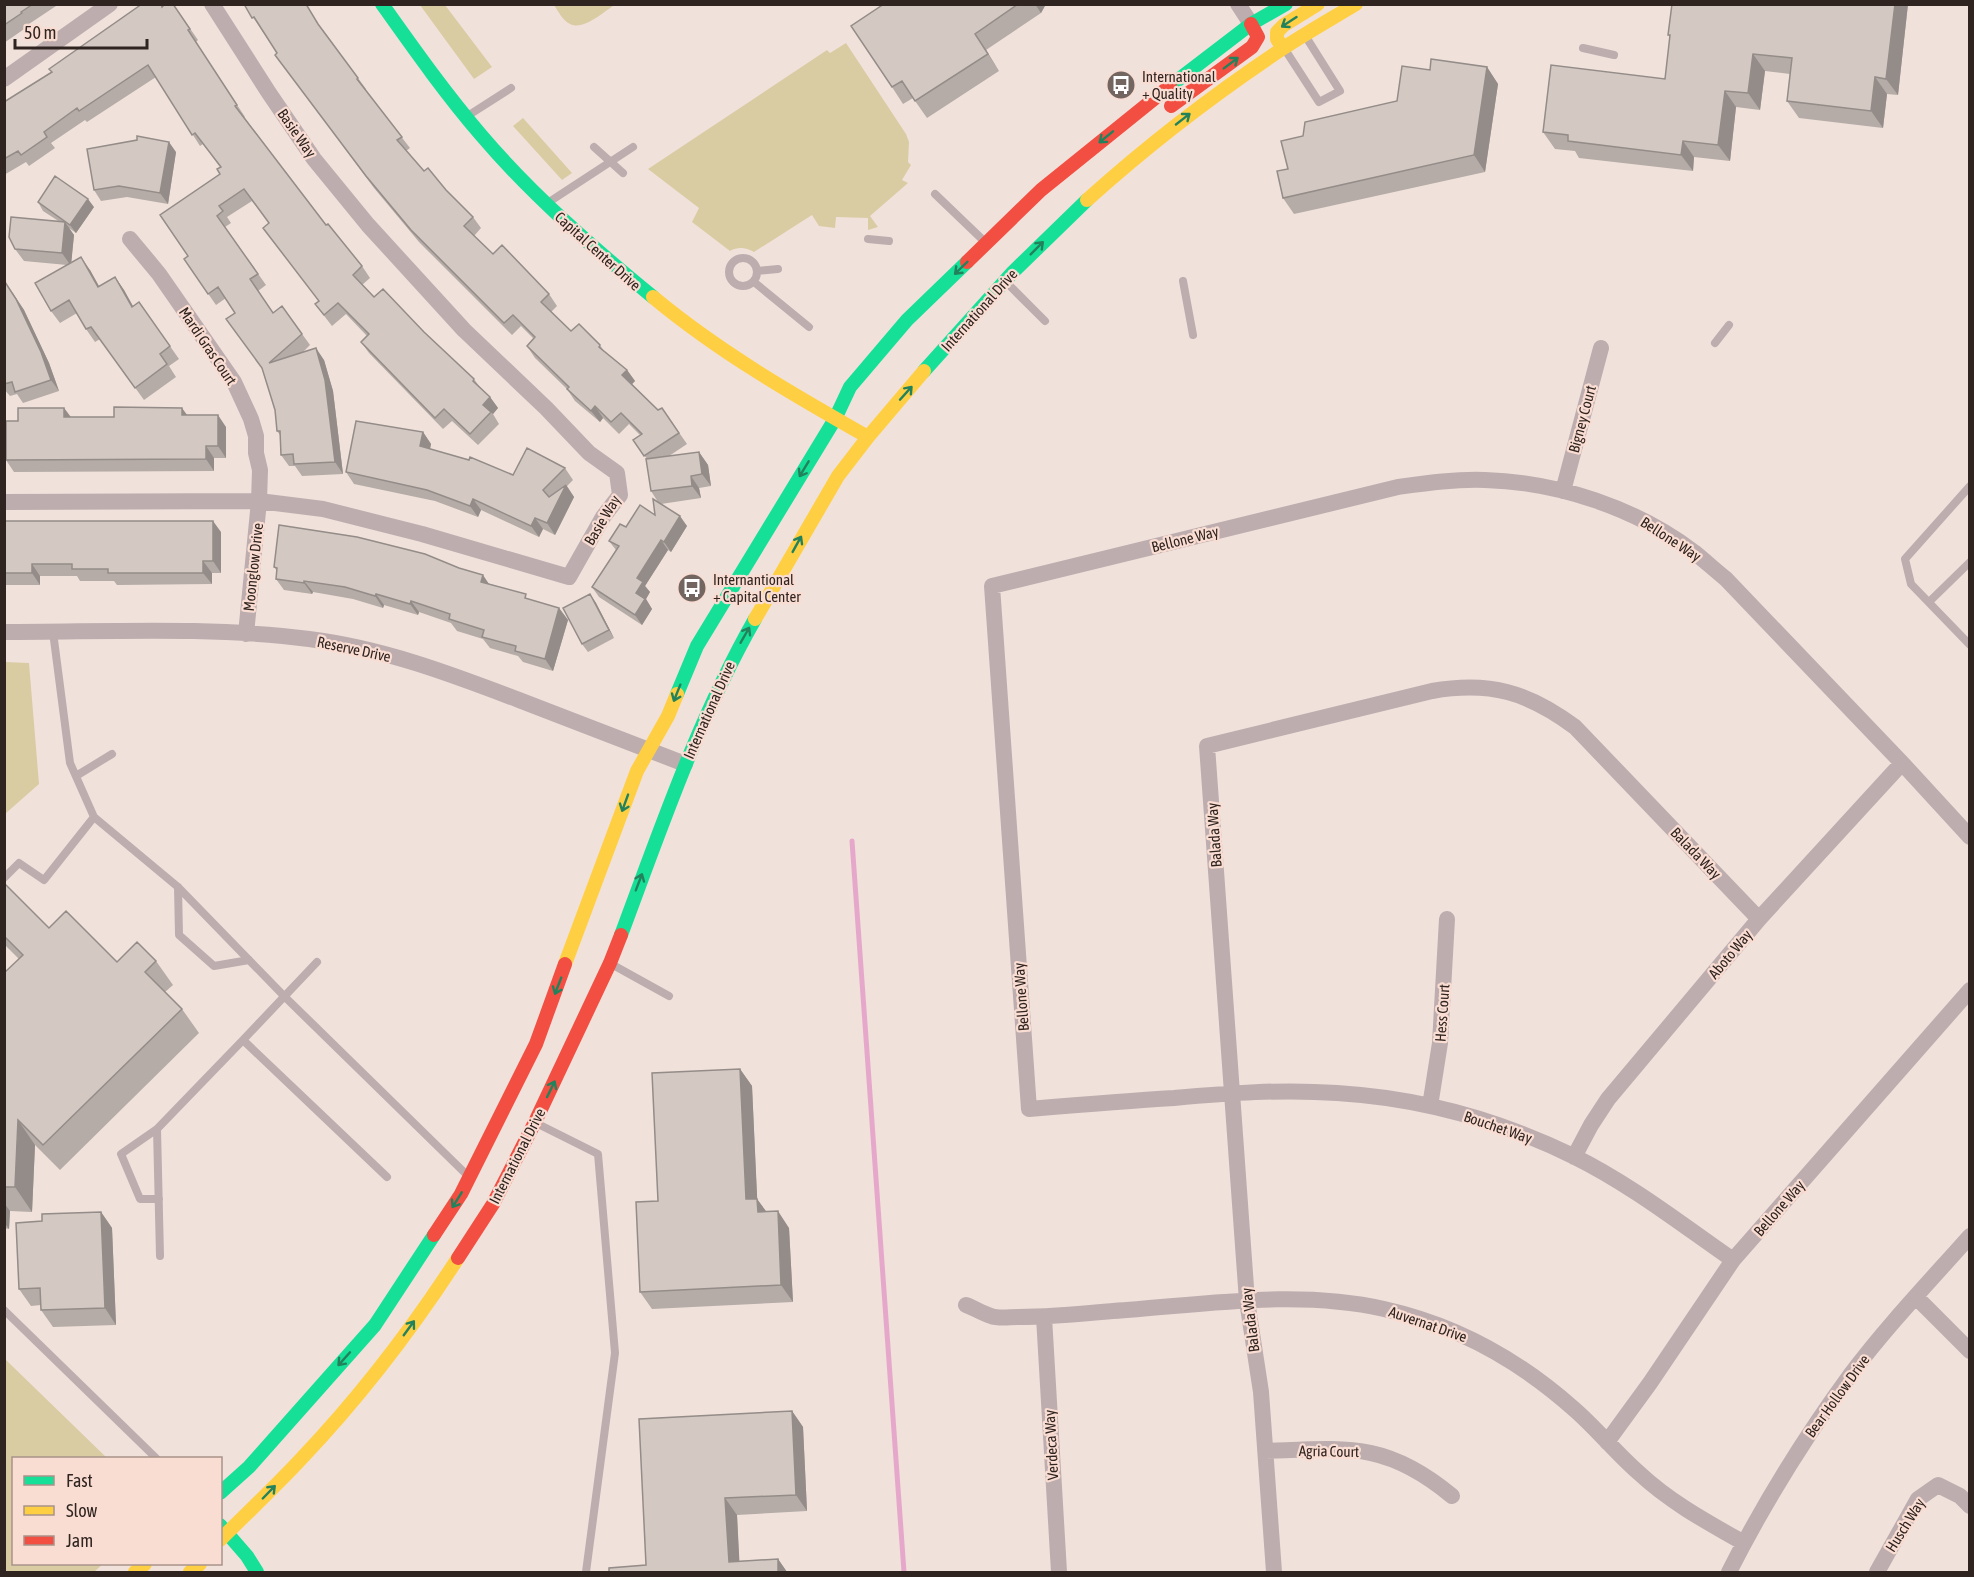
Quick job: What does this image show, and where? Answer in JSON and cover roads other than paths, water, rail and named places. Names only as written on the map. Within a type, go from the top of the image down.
[{"type":"main road","name":"Capital Center Drive","points":[[381,4],[422,62],[466,117],[546,204],[607,261],[713,344],[769,381],[868,437]]},
{"type":"main road","points":[[222,1491],[249,1467],[375,1325],[461,1194],[536,1044],[637,771],[668,716],[696,646],[835,419],[850,387],[907,320],[1041,190],[1251,24],[1286,4]]},
{"type":"main road","points":[[1283,48],[1277,39],[1277,32],[1284,25],[1318,4]]},
{"type":"main road","name":"International Drive","points":[[223,1533],[301,1459],[356,1397],[400,1341],[493,1204],[535,1122],[610,963],[685,764],[732,657],[838,476],[868,437],[1005,280],[1069,216],[1127,164],[1189,114],[1304,34],[1356,4]]},
{"type":"main road","points":[[1161,113],[1252,47],[1258,37],[1251,24]]},
{"type":"main road","points":[[1069,216],[1096,174]]},
{"type":"main road","points":[[223,1533],[247,1556],[257,1572]]},
{"type":"street","points":[[4,79],[110,4]]},
{"type":"street","name":"Basie Way","points":[[4,502],[260,501],[323,509],[402,528],[568,577],[603,517],[620,495],[617,473],[590,453],[464,330],[368,225],[314,159],[212,4]]},
{"type":"street","points":[[1238,4],[1251,24]]},
{"type":"street","name":"Mardi Gras Court","points":[[130,239],[159,274],[238,390],[256,436],[256,453],[260,470],[260,501]]},
{"type":"street","name":"Bigney Court","points":[[1563,491],[1601,348]]},
{"type":"street","name":"Bellone Way","points":[[1232,1093],[1029,1109],[992,586],[1398,488],[1441,481],[1485,480],[1517,482],[1563,491],[1611,506],[1640,519],[1694,552],[1726,579],[1970,837]]},
{"type":"street","name":"Moonglow Drive","points":[[246,634],[260,501]]},
{"type":"street","name":"Reserve Drive","points":[[4,632],[220,631],[310,639],[361,648],[456,676],[685,764]]},
{"type":"street","name":"Balada Way","points":[[1274,1572],[1261,1392],[1247,1301],[1207,746],[1432,691],[1480,687],[1508,692],[1553,710],[1575,727],[1759,919]]},
{"type":"street","name":"Aboto Way","points":[[1574,1157],[1608,1099],[1759,919],[1902,763]]},
{"type":"street","name":"Hess Court","points":[[1430,1106],[1440,1043],[1448,919]]},
{"type":"street","name":"Bellone Way","points":[[1607,1442],[1733,1260],[1970,990]]},
{"type":"street","name":"Bouchet Way","points":[[1232,1093],[1337,1092],[1377,1096],[1471,1116],[1523,1134],[1574,1157],[1619,1182],[1733,1260]]},
{"type":"street","name":"Bear Hollow Drive","points":[[1729,1572],[1771,1494],[1810,1432],[1852,1373],[1895,1319],[1970,1236]]},
{"type":"street","points":[[1916,1297],[1970,1352]]},
{"type":"street","name":"Auvernat Drive","points":[[966,1305],[993,1317],[1044,1317],[1247,1301],[1293,1300],[1338,1302],[1383,1309],[1427,1321],[1469,1338],[1509,1359],[1546,1385],[1576,1411],[1640,1474],[1674,1502],[1744,1543]]},
{"type":"street","name":"Verdeca Way","points":[[1044,1317],[1059,1572]]},
{"type":"street","name":"Agria Court","points":[[1266,1452],[1339,1449],[1378,1454],[1413,1467],[1431,1478],[1452,1496]]},
{"type":"street","name":"Husch Way","points":[[1877,1572],[1918,1498],[1938,1485],[1960,1496],[1970,1506]]},
{"type":"lane","points":[[1283,48],[1319,102],[1340,91],[1304,34]]},
{"type":"lane","points":[[1582,48],[1614,55]]},
{"type":"lane","points":[[466,117],[511,88]]},
{"type":"lane","points":[[594,147],[623,173]]},
{"type":"lane","points":[[546,204],[633,147]]},
{"type":"lane","points":[[934,194],[987,243]]},
{"type":"lane","points":[[868,240],[889,241]]},
{"type":"lane","points":[[747,259],[756,266],[754,282],[744,286],[734,283],[730,278],[730,268],[737,260],[747,259]]},
{"type":"lane","points":[[757,271],[778,269]]},
{"type":"lane","points":[[1005,280],[1045,321]]},
{"type":"lane","points":[[1183,281],[1193,335]]},
{"type":"lane","points":[[754,282],[809,327]]},
{"type":"lane","points":[[1715,343],[1729,325]]},
{"type":"lane","points":[[1970,486],[1905,559],[1911,585],[1970,645]]},
{"type":"lane","points":[[1929,602],[1968,565]]},
{"type":"lane","points":[[53,632],[70,763],[94,817],[178,887],[285,997],[469,1177]]},
{"type":"lane","points":[[76,776],[112,754]]},
{"type":"lane","points":[[4,878],[19,863],[44,880],[94,817]]},
{"type":"lane","points":[[178,887],[178,935],[214,966],[249,960]]},
{"type":"lane","points":[[159,1199],[140,1198],[121,1154],[157,1129],[317,963]]},
{"type":"lane","points":[[610,963],[669,996]]},
{"type":"lane","points":[[243,1040],[387,1177]]},
{"type":"lane","points":[[535,1122],[598,1154],[615,1353],[586,1572]]},
{"type":"lane","points":[[157,1129],[160,1256]]},
{"type":"lane","points":[[4,1310],[155,1457]]},
{"type":"waterway","points":[[852,841],[904,1572]]},
{"type":"place","name":"International + Quality","points":[[1121,85]]},
{"type":"place","name":"Internantional + Capital Center","points":[[692,588]]}]
